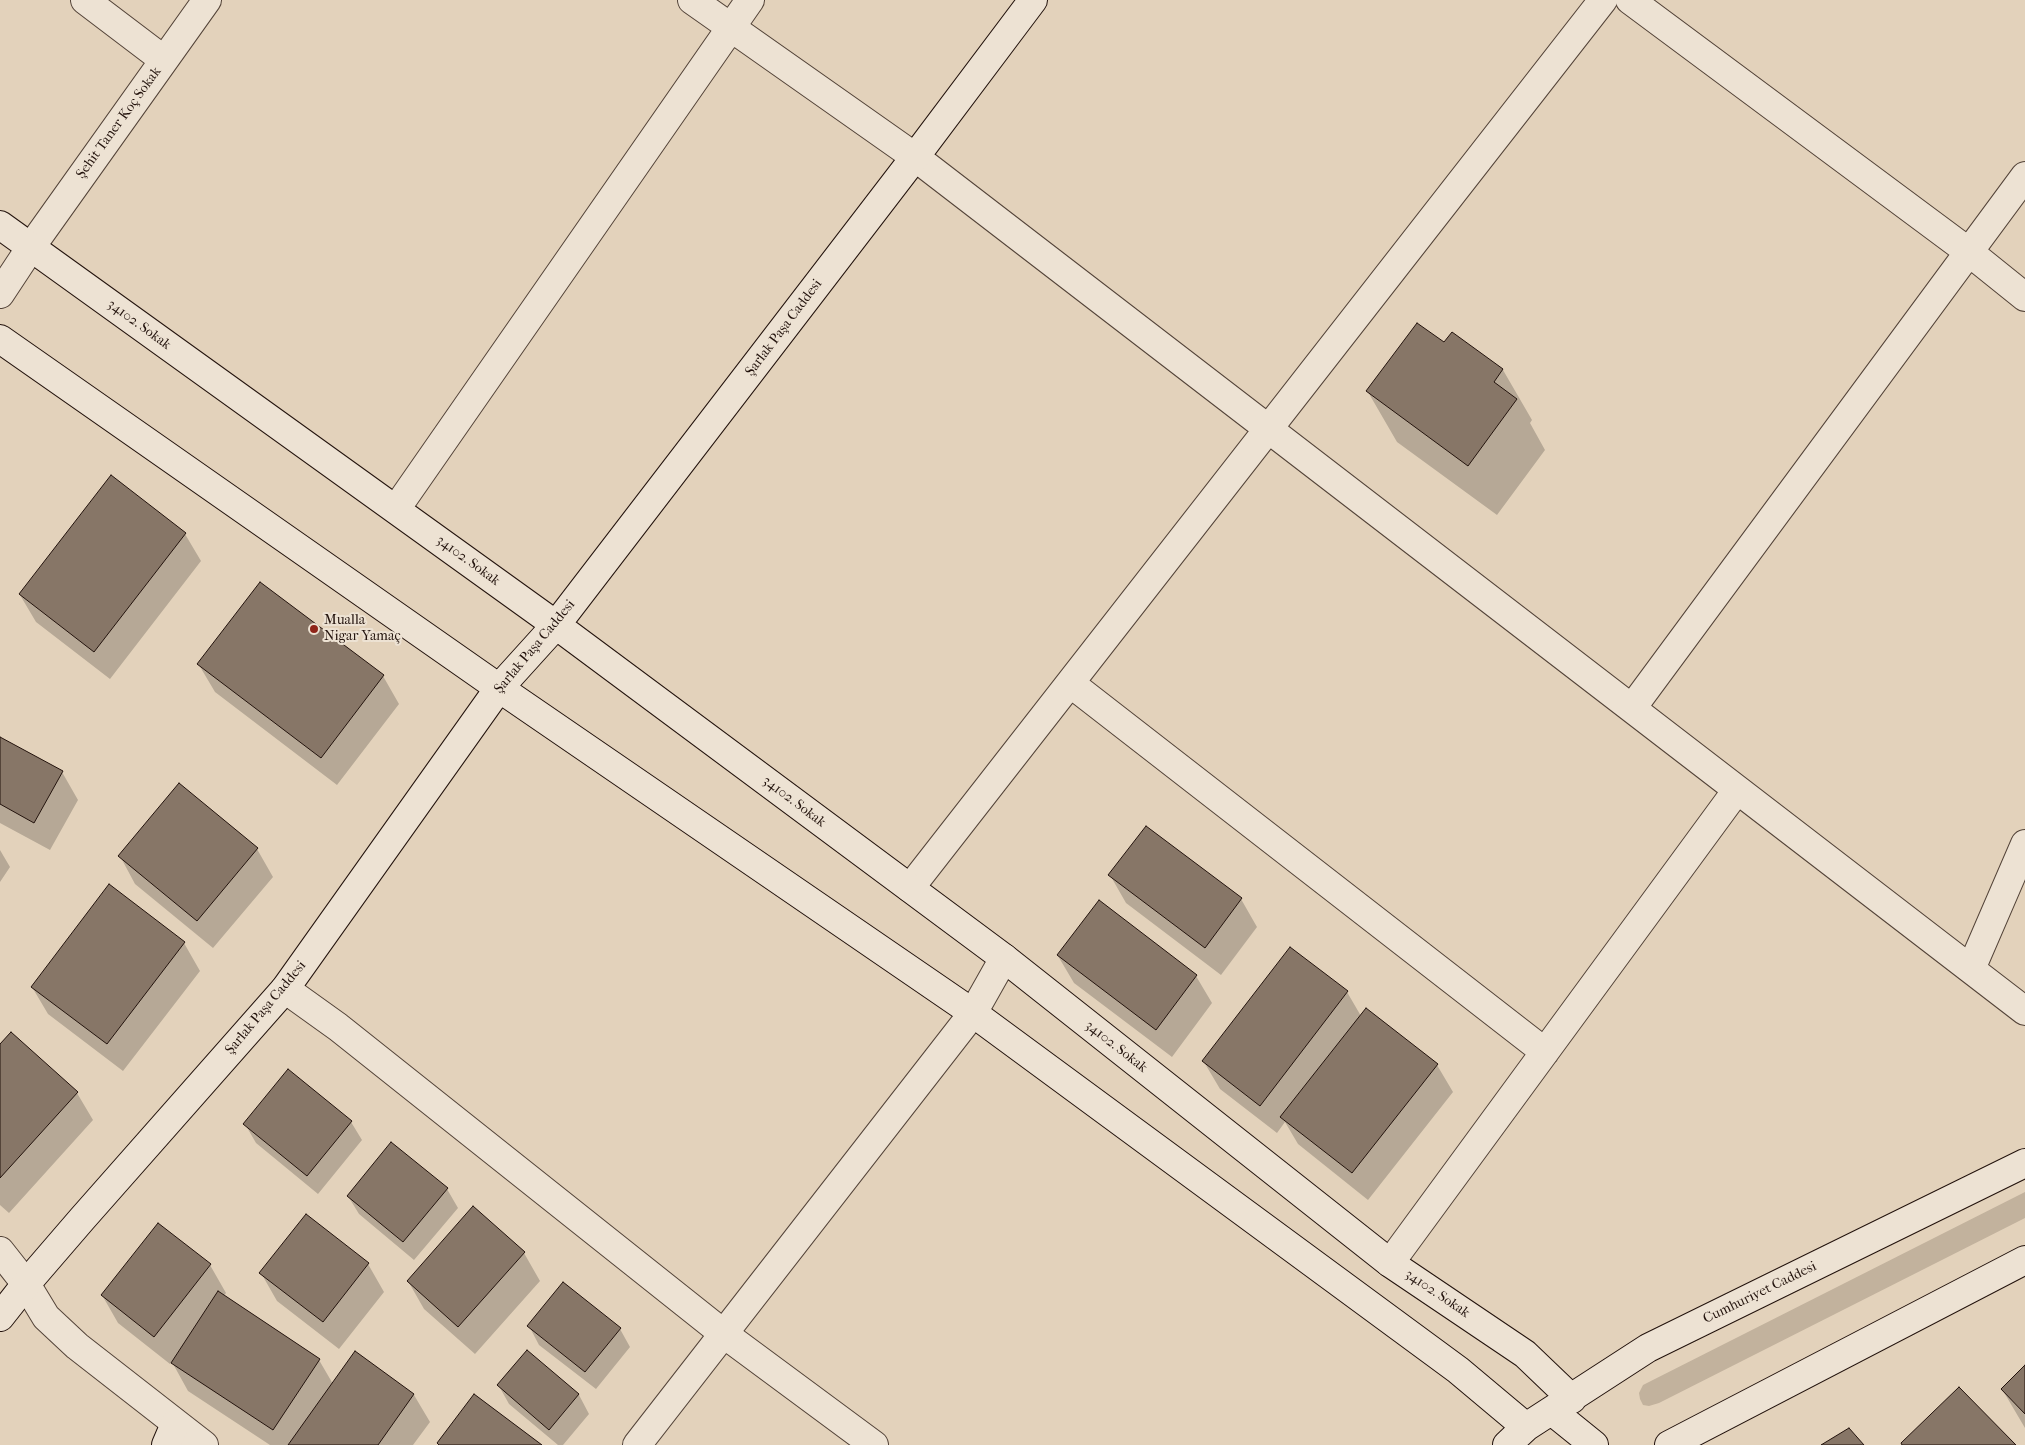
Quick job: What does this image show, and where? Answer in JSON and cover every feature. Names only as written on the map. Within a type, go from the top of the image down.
[{"type":"street","points":[[85,0],[164,60]]},
{"type":"street","name":"Şehit Taner Koç Sokak","points":[[0,294],[31,247],[207,0]]},
{"type":"street","points":[[692,0],[915,157],[2025,1012]]},
{"type":"street","points":[[396,509],[729,27],[750,0]]},
{"type":"street","name":"Şarlak Paşa Caddesi","points":[[0,1317],[13,1284],[285,989],[499,688],[556,625],[915,157],[1032,0]]},
{"type":"street","points":[[910,888],[1603,0]]},
{"type":"street","points":[[1630,0],[1969,252],[2025,298]]},
{"type":"street","points":[[1632,708],[2025,176]]},
{"type":"street","name":"34102. Sokak","points":[[0,224],[556,625],[1004,958],[1390,1263],[1525,1354],[1594,1445]]},
{"type":"street","points":[[0,339],[499,688],[973,1013],[1458,1370],[1517,1436]]},
{"type":"street","points":[[1070,683],[1545,1052]]},
{"type":"street","points":[[1390,1263],[1737,790]]},
{"type":"street","points":[[1971,969],[2025,844]]},
{"type":"street","points":[[637,1445],[973,1013],[1004,958]]},
{"type":"street","points":[[285,989],[338,1027],[724,1334],[874,1445]]},
{"type":"street","name":"Cumhuriyet Caddesi","points":[[1517,1436],[1648,1348],[2025,1163]]},
{"type":"street","points":[[0,1251],[13,1284],[46,1317],[170,1434],[204,1445]]},
{"type":"street","points":[[1668,1445],[2025,1260]]},
{"type":"shaded area","points":[[2025,1192],[2025,1218],[1659,1403],[1649,1406],[1643,1405],[1639,1393],[1643,1385]]},
{"type":"building","points":[[1417,323],[1444,342],[1452,332],[1503,369],[1494,382],[1517,399],[1468,466],[1366,391]]},
{"type":"building","points":[[111,475],[186,533],[94,652],[19,594]]},
{"type":"building","points":[[260,582],[384,675],[321,758],[197,664]]},
{"type":"building","points":[[0,737],[63,771],[34,823],[0,804]]},
{"type":"building","points":[[179,783],[258,848],[197,921],[118,856]]},
{"type":"building","points":[[1146,826],[1242,898],[1205,948],[1108,875]]},
{"type":"building","points":[[109,884],[185,942],[107,1044],[31,987]]},
{"type":"building","points":[[1099,900],[1197,975],[1156,1030],[1057,955]]},
{"type":"building","points":[[1290,947],[1348,991],[1260,1106],[1202,1061]]},
{"type":"building","points":[[1366,1008],[1438,1064],[1352,1173],[1280,1117]]},
{"type":"building","points":[[11,1032],[78,1092],[0,1178],[0,1044]]},
{"type":"building","points":[[288,1069],[352,1121],[307,1176],[243,1124]]},
{"type":"building","points":[[391,1142],[448,1188],[403,1242],[347,1196]]},
{"type":"building","points":[[473,1206],[525,1252],[458,1327],[407,1281]]},
{"type":"building","points":[[306,1214],[369,1263],[323,1322],[259,1273]]},
{"type":"building","points":[[158,1223],[211,1264],[154,1337],[101,1295]]},
{"type":"building","points":[[563,1282],[621,1328],[585,1372],[527,1326]]},
{"type":"building","points":[[218,1291],[320,1359],[273,1430],[171,1363]]},
{"type":"building","points":[[527,1350],[579,1394],[549,1430],[497,1385]]},
{"type":"building","points":[[355,1351],[414,1394],[378,1445],[288,1445]]},
{"type":"building","points":[[2025,1365],[2025,1414],[2001,1389]]},
{"type":"building","points":[[1959,1387],[2016,1445],[1902,1445],[1901,1443]]},
{"type":"building","points":[[474,1394],[542,1445],[439,1445],[437,1443]]},
{"type":"building","points":[[1849,1428],[1864,1445],[1821,1445]]},
{"type":"place","name":"Mualla Nigar Yamaç","points":[[314,629]]}]
